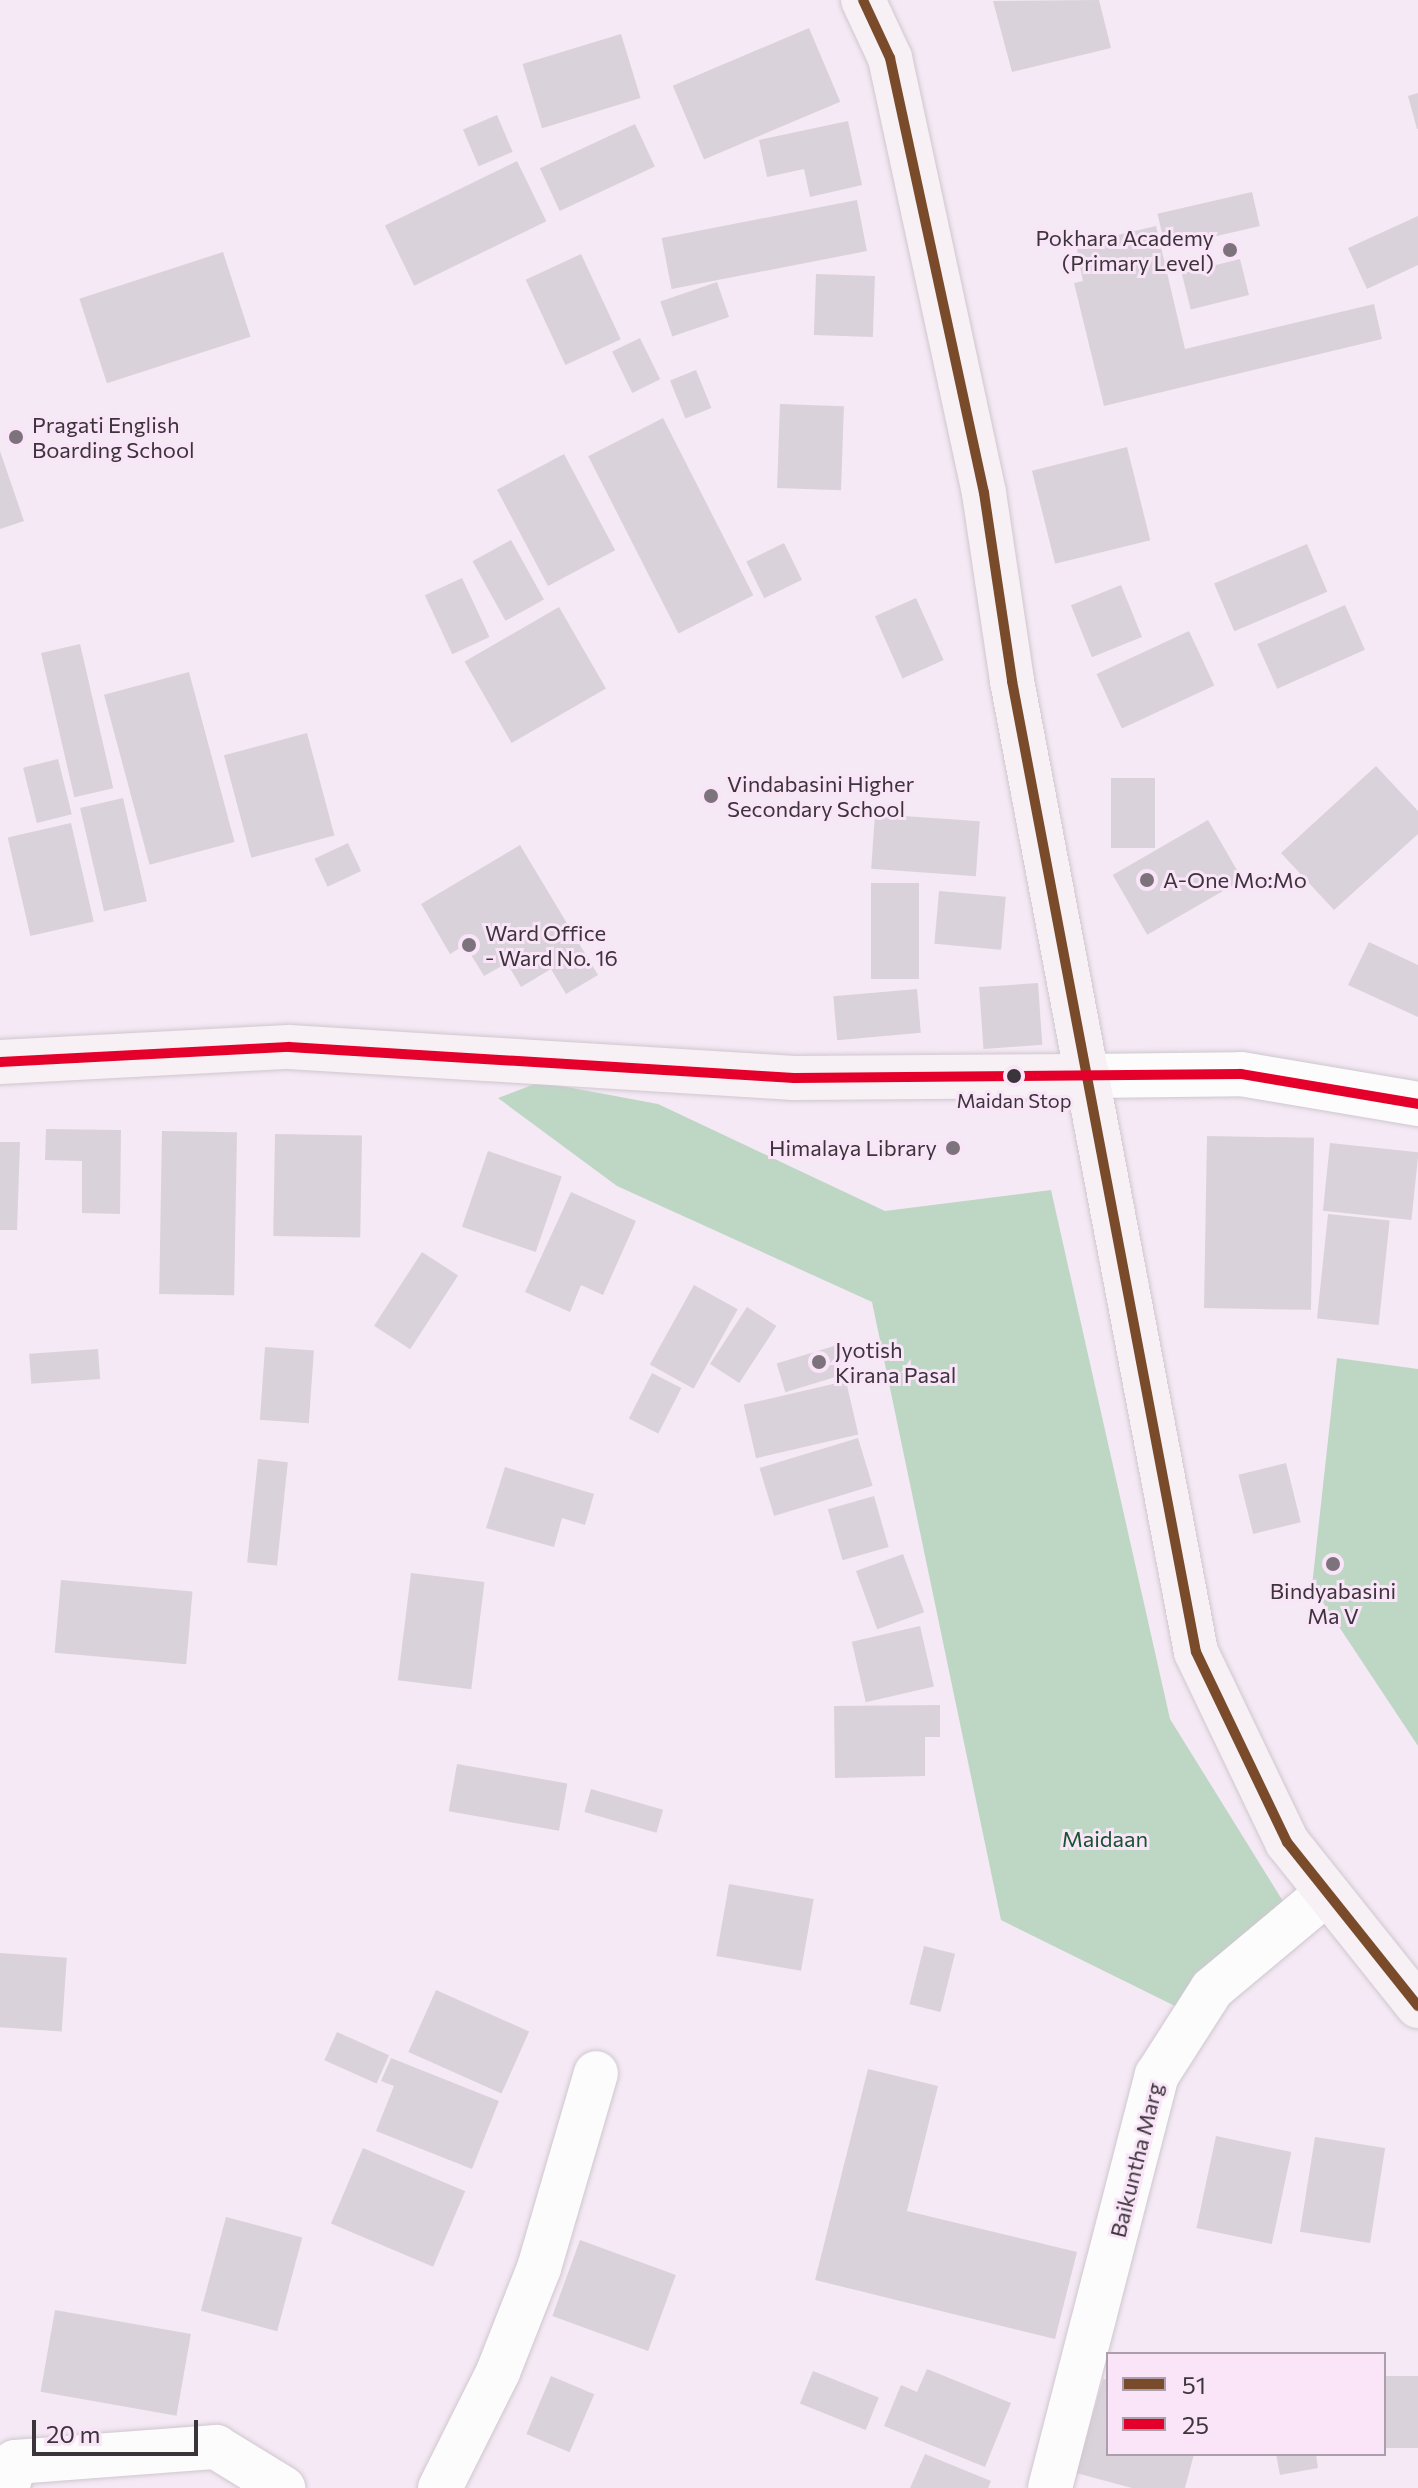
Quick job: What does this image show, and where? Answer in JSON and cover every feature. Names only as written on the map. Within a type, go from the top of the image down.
[{"type":"main road","points":[[863,0],[890,58],[939,274],[1196,1652],[1287,1842],[1418,2006]]},
{"type":"main road","points":[[0,1062],[289,1047],[794,1078],[1088,1076]]},
{"type":"street","points":[[1088,1076],[1241,1074],[1418,1104]]},
{"type":"street","name":"Baikuntha Marg","points":[[1050,2488],[1157,2075],[1212,1989],[1327,1893]]},
{"type":"street","points":[[440,2488],[498,2372],[539,2268],[596,2073]]},
{"type":"street","points":[[7,2468],[216,2447],[283,2488]]},
{"type":"green space","name":"Maidaan","points":[[540,1082],[658,1104],[885,1211],[1051,1190],[1170,1719],[1291,1914],[1181,2009],[1001,1920],[872,1302],[617,1186],[498,1098]]},
{"type":"green space","points":[[1337,1358],[1418,1369],[1418,1746],[1312,1586]]},
{"type":"building","points":[[1099,0],[1111,48],[1012,72],[993,1]]},
{"type":"building","points":[[809,28],[840,102],[704,159],[673,86]]},
{"type":"building","points":[[621,34],[641,98],[542,128],[523,64]]},
{"type":"building","points":[[1418,93],[1418,129],[1417,129],[1408,96]]},
{"type":"building","points":[[497,115],[513,152],[479,166],[463,129]]},
{"type":"building","points":[[848,121],[862,185],[810,197],[804,169],[767,177],[759,140]]},
{"type":"building","points":[[635,124],[655,167],[560,211],[540,168]]},
{"type":"building","points":[[517,161],[546,221],[414,286],[385,225]]},
{"type":"building","points":[[1252,192],[1260,226],[1165,248],[1157,214]]},
{"type":"building","points":[[857,200],[867,251],[672,289],[662,238]]},
{"type":"building","points":[[1418,216],[1418,265],[1367,289],[1348,248]]},
{"type":"building","points":[[1156,226],[1185,349],[1374,304],[1382,339],[1104,406],[1074,283],[1083,281],[1075,245]]},
{"type":"building","points":[[223,252],[251,337],[107,383],[79,299]]},
{"type":"building","points":[[581,254],[621,339],[565,365],[526,280]]},
{"type":"building","points":[[1240,259],[1249,295],[1191,309],[1182,274]]},
{"type":"building","points":[[816,274],[875,276],[873,337],[814,335]]},
{"type":"building","points":[[717,282],[729,317],[672,337],[660,302]]},
{"type":"building","points":[[640,338],[660,379],[632,393],[612,352]]},
{"type":"building","points":[[696,370],[711,408],[685,419],[670,380]]},
{"type":"building","points":[[780,404],[844,406],[841,490],[777,488]]},
{"type":"building","points":[[663,418],[753,595],[678,633],[588,456]]},
{"type":"building","points":[[1127,447],[1150,540],[1055,564],[1032,471]]},
{"type":"building","points":[[0,451],[24,521],[0,529]]},
{"type":"building","points":[[564,454],[615,550],[548,586],[497,490]]},
{"type":"building","points":[[511,540],[544,599],[505,621],[473,561]]},
{"type":"building","points":[[784,543],[802,580],[764,598],[746,561]]},
{"type":"building","points":[[1307,544],[1327,592],[1234,631],[1214,583]]},
{"type":"building","points":[[462,578],[489,637],[452,654],[425,595]]},
{"type":"building","points":[[1121,585],[1142,637],[1092,657],[1071,605]]},
{"type":"building","points":[[916,598],[944,660],[903,678],[875,616]]},
{"type":"building","points":[[1345,605],[1365,650],[1277,689],[1257,644]]},
{"type":"building","points":[[559,607],[606,688],[512,743],[465,662]]},
{"type":"building","points":[[1189,631],[1214,685],[1122,728],[1097,674]]},
{"type":"building","points":[[80,644],[113,788],[74,797],[41,653]]},
{"type":"building","points":[[189,672],[235,842],[150,865],[104,695]]},
{"type":"building","points":[[307,733],[334,835],[251,858],[224,755]]},
{"type":"building","points":[[58,759],[72,814],[37,823],[23,768]]},
{"type":"building","points":[[1376,766],[1418,811],[1418,834],[1334,910],[1281,853]]},
{"type":"building","points":[[1111,778],[1155,778],[1155,848],[1111,848]]},
{"type":"building","points":[[123,798],[147,901],[104,911],[80,808]]},
{"type":"building","points":[[875,814],[980,821],[976,876],[871,869]]},
{"type":"building","points":[[1208,820],[1242,880],[1147,935],[1113,875]]},
{"type":"building","points":[[71,823],[94,921],[30,936],[8,838]]},
{"type":"building","points":[[348,843],[361,871],[328,887],[314,859]]},
{"type":"building","points":[[520,845],[598,975],[566,994],[551,969],[521,987],[507,963],[484,976],[465,945],[450,954],[421,904]]},
{"type":"building","points":[[871,883],[919,883],[919,979],[871,979]]},
{"type":"building","points":[[939,891],[1006,897],[1001,950],[934,944]]},
{"type":"building","points":[[1369,942],[1418,965],[1418,1017],[1348,985]]},
{"type":"building","points":[[1038,983],[1042,1045],[983,1049],[979,987]]},
{"type":"building","points":[[917,989],[921,1033],[837,1040],[833,996]]},
{"type":"building","points":[[46,1129],[121,1130],[120,1214],[82,1213],[82,1161],[45,1160]]},
{"type":"building","points":[[162,1131],[237,1132],[234,1295],[159,1294]]},
{"type":"building","points":[[275,1134],[362,1136],[360,1238],[273,1236]]},
{"type":"building","points":[[1207,1136],[1314,1138],[1311,1310],[1204,1308]]},
{"type":"building","points":[[0,1142],[20,1142],[17,1230],[0,1230]]},
{"type":"building","points":[[1330,1143],[1418,1152],[1411,1220],[1323,1211]]},
{"type":"building","points":[[488,1151],[562,1176],[536,1252],[462,1227]]},
{"type":"building","points":[[571,1192],[636,1221],[603,1295],[581,1285],[570,1312],[525,1292]]},
{"type":"building","points":[[1328,1214],[1390,1220],[1379,1325],[1317,1318]]},
{"type":"building","points":[[422,1252],[458,1275],[410,1349],[374,1326]]},
{"type":"building","points":[[694,1285],[738,1309],[694,1389],[650,1365]]},
{"type":"building","points":[[747,1307],[776,1326],[739,1383],[710,1364]]},
{"type":"building","points":[[834,1346],[843,1375],[785,1392],[777,1364]]},
{"type":"building","points":[[265,1347],[314,1350],[309,1423],[260,1420]]},
{"type":"building","points":[[98,1349],[100,1379],[31,1384],[29,1354]]},
{"type":"building","points":[[652,1373],[681,1388],[658,1433],[629,1418]]},
{"type":"building","points":[[846,1381],[858,1435],[756,1458],[744,1405]]},
{"type":"building","points":[[858,1438],[873,1486],[774,1516],[760,1468]]},
{"type":"building","points":[[258,1459],[288,1462],[277,1566],[247,1562]]},
{"type":"building","points":[[1286,1463],[1301,1522],[1253,1534],[1238,1475]]},
{"type":"building","points":[[505,1467],[594,1494],[585,1525],[562,1518],[554,1547],[486,1528]]},
{"type":"building","points":[[874,1496],[889,1547],[842,1560],[828,1509]]},
{"type":"building","points":[[903,1554],[924,1612],[877,1629],[856,1571]]},
{"type":"building","points":[[411,1573],[484,1582],[471,1689],[398,1680]]},
{"type":"building","points":[[61,1580],[192,1592],[186,1664],[55,1653]]},
{"type":"building","points":[[920,1626],[934,1686],[866,1702],[852,1642]]},
{"type":"building","points":[[940,1705],[940,1737],[925,1737],[925,1776],[835,1778],[834,1706]]},
{"type":"building","points":[[457,1764],[567,1783],[559,1831],[449,1811]]},
{"type":"building","points":[[591,1789],[663,1810],[656,1833],[584,1812]]},
{"type":"building","points":[[729,1884],[814,1899],[801,1971],[716,1956]]},
{"type":"building","points":[[924,1946],[955,1954],[941,2012],[909,2004]]},
{"type":"building","points":[[0,1953],[67,1958],[62,2031],[0,2027]]},
{"type":"building","points":[[436,1990],[529,2031],[502,2094],[408,2052]]},
{"type":"building","points":[[337,2032],[389,2055],[376,2084],[324,2060]]},
{"type":"building","points":[[391,2058],[499,2101],[472,2169],[376,2131],[394,2086],[381,2081]]},
{"type":"building","points":[[868,2069],[938,2086],[907,2211],[1077,2252],[1055,2339],[815,2280]]},
{"type":"building","points":[[1216,2136],[1291,2152],[1272,2244],[1196,2228]]},
{"type":"building","points":[[1315,2137],[1385,2148],[1370,2243],[1300,2232]]},
{"type":"building","points":[[363,2148],[465,2191],[433,2267],[331,2223]]},
{"type":"building","points":[[226,2217],[302,2237],[277,2331],[201,2311]]},
{"type":"building","points":[[580,2240],[676,2275],[648,2351],[552,2316]]},
{"type":"building","points":[[55,2310],[191,2334],[176,2416],[41,2392]]},
{"type":"building","points":[[927,2369],[1011,2403],[985,2467],[884,2426],[901,2385],[917,2392]]},
{"type":"building","points":[[813,2371],[879,2398],[866,2430],[800,2403]]},
{"type":"building","points":[[551,2376],[594,2394],[570,2452],[526,2434]]},
{"type":"building","points":[[1386,2376],[1418,2376],[1418,2448],[1386,2448]]},
{"type":"building","points":[[1103,2379],[1106,2380],[1106,2456],[1193,2456],[1185,2488],[1132,2488],[1076,2473]]},
{"type":"building","points":[[925,2454],[991,2481],[988,2488],[910,2488]]},
{"type":"building","points":[[1276,2456],[1316,2456],[1318,2468],[1280,2475]]},
{"type":"transit line","name":"51","points":[[863,0],[890,58],[984,493],[1012,681],[1196,1652],[1287,1842],[1418,2006]]},
{"type":"transit line","name":"25","points":[[0,1062],[289,1047],[794,1078],[1241,1074],[1418,1104]]},
{"type":"place","name":"Pokhara Academy (Primary Level)","points":[[1230,250]]},
{"type":"place","name":"Pragati English Boarding School","points":[[16,437]]},
{"type":"place","name":"Vindabasini Higher Secondary School","points":[[711,796]]},
{"type":"place","name":"A-One Mo:Mo","points":[[1147,880]]},
{"type":"place","name":"Ward Office - Ward No. 16","points":[[469,945]]},
{"type":"place","name":"Maidan Stop","points":[[1014,1076]]},
{"type":"place","name":"Himalaya Library","points":[[953,1148]]},
{"type":"place","name":"Jyotish Kirana Pasal","points":[[819,1362]]},
{"type":"place","name":"Bindyabasini Ma V","points":[[1333,1564]]}]
